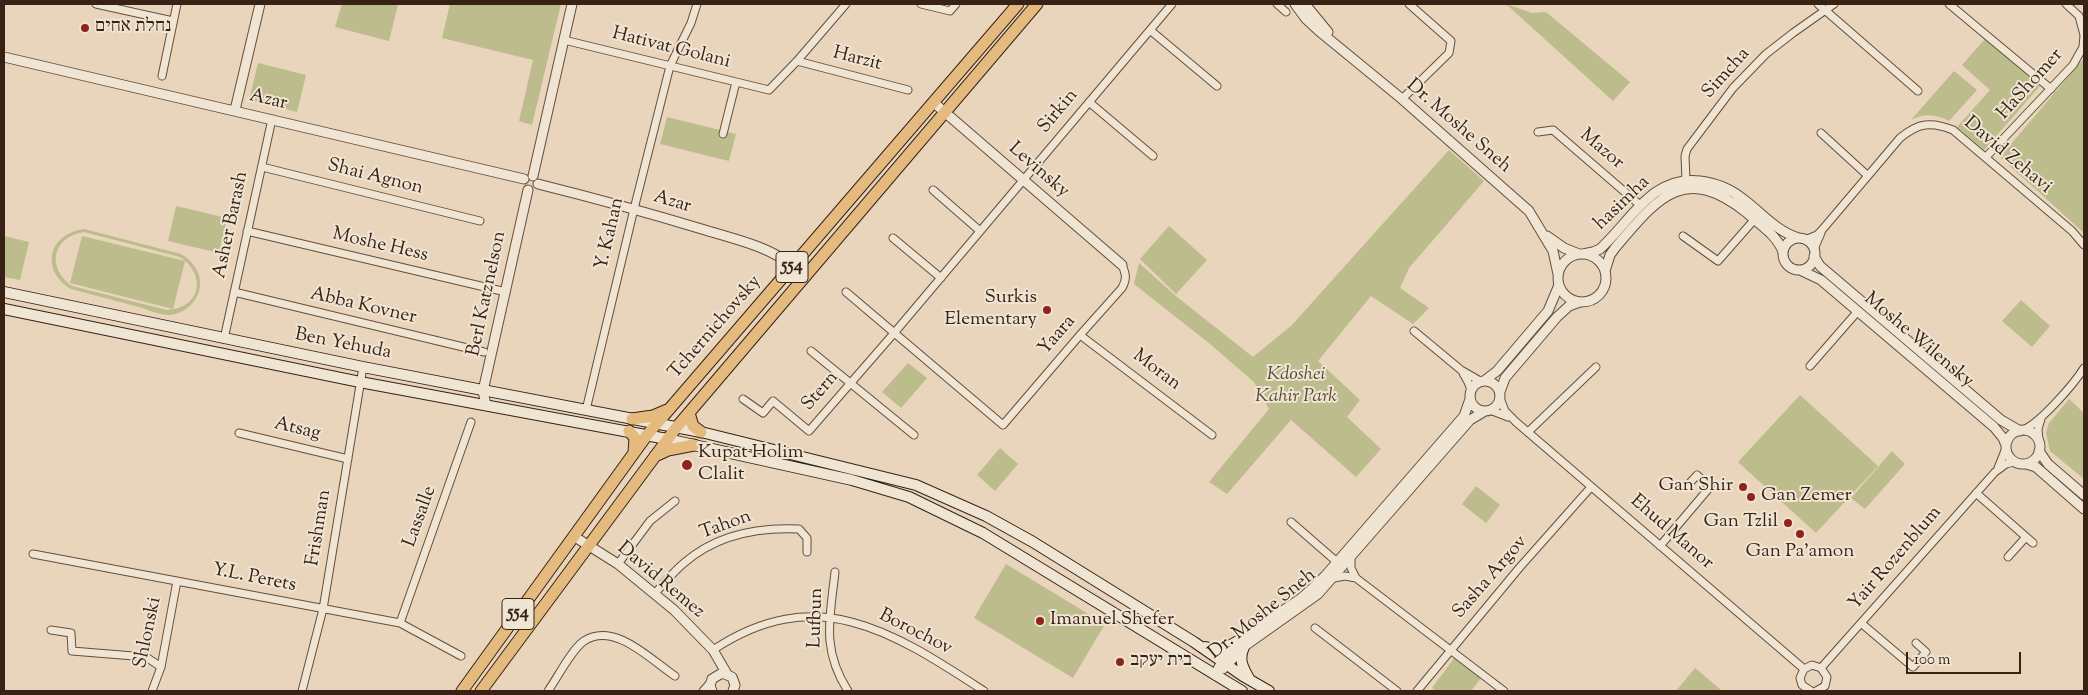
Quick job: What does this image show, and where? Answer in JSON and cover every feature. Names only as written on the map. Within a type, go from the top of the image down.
[{"type":"main road","name":"Tchernichovsky","points":[[462,691],[647,435],[1018,4]]},
{"type":"main road","name":"Tchernichovsky","points":[[480,691],[688,413],[1037,4]]},
{"type":"main road","name":"Ben Yehuda","points":[[4,292],[483,392],[701,432],[916,485],[986,516],[1033,542],[1197,644],[1250,681],[1269,691]]},
{"type":"main road","name":"Ben Yehuda","points":[[4,309],[360,382],[629,431],[852,480],[910,497],[983,533],[1242,691]]},
{"type":"main road","points":[[632,419],[653,416],[670,408]]},
{"type":"main road","points":[[688,413],[694,426],[701,432]]},
{"type":"main road","points":[[629,431],[634,438],[634,453]]},
{"type":"main road","points":[[652,459],[668,450],[694,445]]},
{"type":"main road","points":[[1197,644],[1219,649],[1243,643],[1240,658],[1244,671],[1250,681]]},
{"type":"street","points":[[96,4],[173,21]]},
{"type":"street","points":[[162,76],[176,4]]},
{"type":"street","points":[[235,110],[260,4]]},
{"type":"street","points":[[532,180],[572,4]]},
{"type":"street","name":"Y. Kahan","points":[[586,410],[670,66],[691,23],[697,4]]},
{"type":"street","points":[[797,61],[846,4]]},
{"type":"street","points":[[921,4],[950,11],[956,4]]},
{"type":"street","name":"Sirkin","points":[[895,332],[1172,4]]},
{"type":"street","points":[[1277,4],[1286,12]]},
{"type":"street","name":"Dr. Moshe Sneh","points":[[1295,4],[1313,25],[1402,99],[1529,211],[1553,241],[1581,254]]},
{"type":"street","name":"Dr. Moshe Sneh","points":[[1305,4],[1313,16],[1349,54]]},
{"type":"street","points":[[1402,99],[1449,53],[1451,41],[1409,4]]},
{"type":"street","points":[[1818,4],[1918,91]]},
{"type":"street","name":"Simcha","points":[[1686,184],[1685,156],[1687,149],[1733,88],[1774,48],[1834,4]]},
{"type":"street","points":[[1949,4],[2052,89]]},
{"type":"street","name":"HaShomer","points":[[1986,157],[2073,66],[2083,47],[2084,36],[2079,16],[2066,4]]},
{"type":"street","points":[[1150,30],[1217,86]]},
{"type":"street","name":"Hativat Golani","points":[[564,40],[769,90],[797,61]]},
{"type":"street","name":"Azar","points":[[4,57],[532,180],[754,245],[785,259],[793,266]]},
{"type":"street","name":"Harzit","points":[[797,61],[908,90]]},
{"type":"street","points":[[723,134],[736,82]]},
{"type":"street","name":"Levinsky","points":[[933,102],[1122,264]]},
{"type":"street","points":[[1089,102],[1152,156]]},
{"type":"street","name":"Asher Barash","points":[[224,339],[272,119]]},
{"type":"street","name":"David Zehavi","points":[[1802,239],[1817,235],[1822,230],[1867,175],[1910,129],[1932,124],[1953,130],[2072,231],[2084,245]]},
{"type":"street","name":"Mazor","points":[[1538,132],[1553,130],[1640,205]]},
{"type":"street","points":[[1821,133],[1867,175]]},
{"type":"street","name":"Shai Agnon","points":[[262,167],[480,220]]},
{"type":"street","name":"Berl Katznelson","points":[[486,405],[483,392],[528,190],[524,186],[532,180]]},
{"type":"street","points":[[1686,184],[1715,184],[1740,197],[1786,234],[1802,239],[1814,252],[1809,267],[1800,270],[1789,267],[1783,258],[1780,245],[1772,235],[1735,204],[1712,192],[1686,184]]},
{"type":"street","name":"hasimha","points":[[1581,254],[1600,249],[1650,195],[1667,185],[1686,184]]},
{"type":"street","name":"hasimha","points":[[1605,271],[1610,255],[1649,208],[1686,184]]},
{"type":"street","points":[[933,190],[980,231]]},
{"type":"street","points":[[1682,236],[1718,261],[1754,220]]},
{"type":"street","name":"Dr. Moshe Sneh","points":[[1541,228],[1553,251],[1558,274]]},
{"type":"street","name":"David Zehavi","points":[[1814,252],[1822,230]]},
{"type":"street","name":"Moshe Hess","points":[[247,232],[506,292]]},
{"type":"street","points":[[894,238],[940,278]]},
{"type":"street","points":[[1783,252],[1788,242],[1802,239]]},
{"type":"street","name":"Moshe Wilensky","points":[[1814,252],[1820,266],[2001,420],[2021,431]]},
{"type":"street","points":[[1461,370],[1468,382],[1470,394],[1475,407],[1487,410],[1498,403],[1505,378],[1562,310],[1580,302],[1593,300],[1599,295],[1606,281],[1605,271],[1600,261],[1595,257],[1581,254],[1565,261],[1558,274],[1559,285],[1548,311],[1497,371],[1473,386],[1470,394]]},
{"type":"street","name":"Yaara","points":[[895,332],[1003,425],[1122,288],[1126,281],[1126,274],[1122,264]]},
{"type":"street","name":"Moshe Wilensky","points":[[1800,270],[1821,280],[1994,427],[2003,438],[2006,447]]},
{"type":"street","points":[[1559,285],[1569,298],[1580,302]]},
{"type":"street","name":"Abba Kovner","points":[[234,292],[484,352]]},
{"type":"street","points":[[846,292],[895,332]]},
{"type":"street","points":[[1810,366],[1858,311]]},
{"type":"street","points":[[1414,331],[1461,370],[1482,381],[1495,384],[1500,395]]},
{"type":"street","name":"Stern","points":[[743,399],[763,413],[773,401],[809,431],[895,332]]},
{"type":"street","name":"Moran","points":[[1080,335],[1212,435]]},
{"type":"street","points":[[811,350],[914,435]]},
{"type":"street","name":"Frishman","points":[[302,691],[323,609],[363,367]]},
{"type":"street","points":[[1528,432],[1596,367]]},
{"type":"street","points":[[1995,472],[2003,459],[2009,437],[2030,427],[2042,416],[2084,368]]},
{"type":"street","name":"Dr. Moshe Sneh","points":[[1215,675],[1243,643],[1302,597],[1337,562],[1464,416],[1470,394]]},
{"type":"street","name":"Ehud Manor","points":[[1500,395],[1505,411],[1516,422],[1804,669]]},
{"type":"street","name":"Dr. Moshe Sneh","points":[[1243,643],[1307,604],[1334,578],[1470,420],[1487,410]]},
{"type":"street","name":"Ehud Manor","points":[[1487,410],[1502,413],[1516,422]]},
{"type":"street","points":[[2026,464],[2036,458],[2039,446],[2038,424],[2042,416]]},
{"type":"street","name":"Lassalle","points":[[400,623],[471,422]]},
{"type":"street","points":[[2021,431],[2031,432],[2048,464],[2084,495]]},
{"type":"street","name":"Atsag","points":[[239,433],[348,459]]},
{"type":"street","points":[[2006,447],[2007,454],[2014,462]]},
{"type":"street","points":[[1995,472],[2014,462],[2036,467],[2084,509]]},
{"type":"street","name":"Yair Rozenblum","points":[[1821,668],[1995,472]]},
{"type":"street","points":[[1660,546],[1710,487],[1697,475],[1687,486]]},
{"type":"street","name":"Sasha Argov","points":[[1417,691],[1591,487]]},
{"type":"street","points":[[1976,493],[2033,543]]},
{"type":"street","points":[[618,564],[650,521],[675,501]]},
{"type":"street","points":[[1291,522],[1337,562]]},
{"type":"street","name":"Tahon","points":[[654,594],[685,563],[713,544],[748,531],[772,528],[799,529],[807,538],[807,552]]},
{"type":"street","name":"David Remez","points":[[575,537],[618,564],[674,610],[722,663],[727,674],[734,681],[734,690]]},
{"type":"street","points":[[2008,557],[2026,537]]},
{"type":"street","name":"Y.L. Perets","points":[[33,554],[400,623],[461,656]]},
{"type":"street","points":[[1351,558],[1351,568],[1356,578],[1504,691]]},
{"type":"street","name":"Lufbun","points":[[835,572],[829,642],[832,659],[838,675],[848,691]]},
{"type":"street","points":[[1334,578],[1345,576],[1356,578]]},
{"type":"street","name":"Shlonski","points":[[152,691],[160,667],[177,581]]},
{"type":"street","name":"Borochov","points":[[715,654],[736,635],[762,625],[802,618],[830,618],[851,621],[892,635],[984,691]]},
{"type":"street","points":[[1861,623],[1913,667],[1926,652],[1916,643]]},
{"type":"street","points":[[1315,628],[1397,691]]},
{"type":"street","points":[[50,630],[71,633],[72,651],[146,657],[160,667]]},
{"type":"street","points":[[548,691],[583,642],[594,637],[608,635],[622,639],[675,676]]},
{"type":"street","points":[[713,683],[715,654]]},
{"type":"street","points":[[1806,690],[1800,678],[1804,669],[1812,665],[1821,668],[1825,672],[1826,681],[1822,689],[1816,691]]},
{"type":"street","points":[[703,691],[722,673],[727,674]]},
{"type":"green space","points":[[342,4],[398,5],[389,41],[335,27]]},
{"type":"green space","points":[[450,4],[561,4],[532,125],[519,121],[533,60],[442,38]]},
{"type":"green space","points":[[1506,4],[1532,13],[1546,12],[1630,82],[1613,101]]},
{"type":"green space","points":[[1985,39],[2040,86],[1984,150],[1957,127],[1990,90],[1962,65]]},
{"type":"green space","points":[[2084,58],[2084,233],[2000,157]]},
{"type":"green space","points":[[258,63],[306,75],[297,112],[249,100]]},
{"type":"green space","points":[[1954,71],[1977,90],[1949,121],[1930,115],[1911,120]]},
{"type":"green space","points":[[667,117],[736,134],[729,161],[660,144]]},
{"type":"green space","name":"Kdoshei Kahir Park","points":[[1449,150],[1484,181],[1409,268],[1400,288],[1429,308],[1413,324],[1371,296],[1318,361],[1360,400],[1347,417],[1381,449],[1356,477],[1291,420],[1227,494],[1209,482],[1269,409],[1254,382],[1210,344],[1134,284],[1139,263],[1177,297],[1253,357],[1292,325]]},
{"type":"green space","points":[[176,206],[227,218],[219,253],[168,241]]},
{"type":"green space","points":[[1169,226],[1207,260],[1176,294],[1140,259]]},
{"type":"green space","points":[[84,229],[181,254],[192,263],[199,275],[200,285],[197,296],[186,309],[169,315],[71,289],[61,281],[55,272],[52,254],[62,238],[72,232]],"holes":[[[84,232],[180,257],[189,264],[194,273],[197,281],[196,290],[193,297],[187,303],[178,308],[167,310],[72,286],[58,271],[56,262],[56,254],[65,240],[73,235]]]},
{"type":"green space","points":[[4,236],[29,242],[20,280],[4,277]]},
{"type":"green space","points":[[82,236],[185,261],[173,309],[70,283]]},
{"type":"green space","points":[[2021,300],[2050,326],[2032,347],[2002,321]]},
{"type":"green space","points":[[908,363],[927,378],[901,408],[882,392]]},
{"type":"green space","points":[[1800,395],[1878,466],[1816,533],[1738,462]]},
{"type":"green space","points":[[2069,399],[2084,413],[2084,479],[2050,451],[2046,433],[2049,423]]},
{"type":"green space","points":[[1000,448],[1018,464],[995,491],[977,475]]},
{"type":"green space","points":[[1892,451],[1905,464],[1865,509],[1851,498]]},
{"type":"green space","points":[[1476,486],[1500,505],[1486,523],[1462,504]]},
{"type":"green space","name":"Imanuel Shefer","points":[[1006,564],[1105,624],[1073,678],[974,618]]},
{"type":"green space","points":[[1455,657],[1482,677],[1471,691],[1436,691],[1432,688]]},
{"type":"green space","points":[[1695,668],[1721,690],[1676,691]]},
{"type":"place","name":"נחלת אחים","points":[[85,28]]},
{"type":"place","name":"Surkis Elementary","points":[[1047,310]]},
{"type":"place","name":"Kupat Holim Clalit","points":[[687,465]]},
{"type":"place","name":"Gan Shir","points":[[1743,487]]},
{"type":"place","name":"Gan Zemer","points":[[1751,497]]},
{"type":"place","name":"Gan Tzlil","points":[[1788,523]]},
{"type":"place","name":"Gan Pa'amon","points":[[1800,534]]},
{"type":"place","name":"Imanuel Shefer","points":[[1040,621]]},
{"type":"place","name":"בית יעקב","points":[[1120,662]]}]
